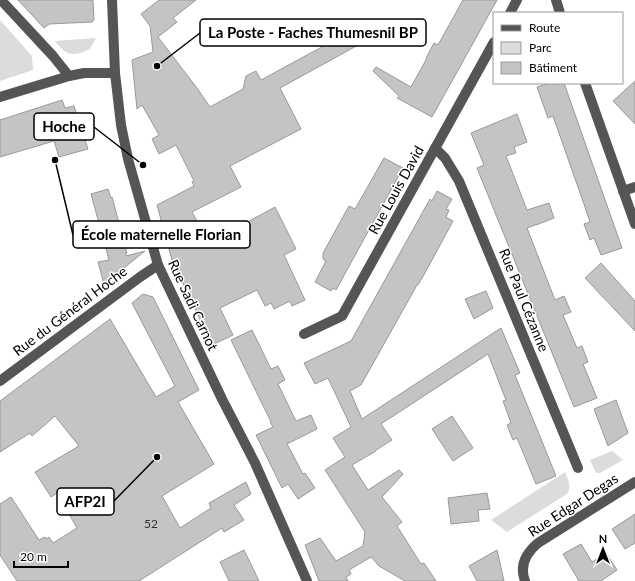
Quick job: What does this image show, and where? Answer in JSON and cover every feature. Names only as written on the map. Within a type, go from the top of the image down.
[{"type":"street","points":[[1,0],[54,56],[69,76]]},
{"type":"street","points":[[511,12],[517,0]]},
{"type":"street","points":[[556,0],[560,12]]},
{"type":"street","name":"Rue Sadi Carnot","points":[[114,1],[115,72],[119,112],[128,159],[158,265],[255,463],[307,581]]},
{"type":"street","name":"Rue Louis David","points":[[304,334],[342,316],[493,44]]},
{"type":"street","points":[[0,97],[69,76],[84,73],[115,72]]},
{"type":"street","points":[[585,84],[635,224]]},
{"type":"street","name":"Rue Paul Cézanne","points":[[435,148],[445,158],[459,181],[578,468]]},
{"type":"street","points":[[623,191],[635,187]]},
{"type":"street","name":"Rue du Général Hoche","points":[[0,381],[158,265]]},
{"type":"street","name":"Rue Edgar Degas","points":[[524,579],[522,568],[524,559],[529,551],[538,543],[635,482]]},
{"type":"green space","points":[[0,20],[32,56],[33,70],[0,81]]},
{"type":"green space","points":[[96,38],[90,49],[75,54],[71,54],[63,50],[55,41]]},
{"type":"green space","points":[[612,451],[623,460],[600,473],[597,473],[590,460]]},
{"type":"green space","points":[[565,472],[569,486],[567,494],[507,532],[491,520]]},
{"type":"building","points":[[18,0],[93,0],[94,20],[92,22],[49,24],[44,28]]},
{"type":"building","points":[[159,0],[196,0],[173,18],[177,22],[158,37],[210,107],[243,89],[246,76],[256,71],[261,80],[353,30],[360,44],[280,88],[301,129],[230,166],[241,187],[192,212],[209,243],[275,207],[296,249],[284,255],[305,300],[292,306],[290,301],[274,309],[271,303],[265,306],[257,290],[220,308],[233,335],[212,345],[172,260],[157,205],[194,186],[192,182],[194,181],[176,145],[159,154],[152,139],[159,135],[142,105],[137,109],[132,60],[153,52],[150,26],[141,14]]},
{"type":"building","points":[[463,0],[497,0],[432,117],[397,98],[399,96],[373,71],[376,67],[411,87],[434,43],[438,45]]},
{"type":"building","points":[[635,81],[635,124],[613,101]]},
{"type":"building","points":[[547,84],[564,84],[622,248],[601,255],[594,238],[590,240],[584,224],[590,222],[585,207],[553,116],[548,118],[537,87]]},
{"type":"building","points":[[62,100],[65,108],[74,106],[88,149],[59,157],[54,141],[0,157],[0,120]]},
{"type":"building","points":[[517,114],[527,142],[514,147],[516,153],[506,156],[527,210],[549,203],[554,218],[536,225],[534,224],[535,225],[527,228],[555,300],[564,296],[571,312],[563,315],[577,348],[582,346],[588,362],[583,364],[597,398],[574,407],[477,168],[484,165],[471,133]]},
{"type":"building","points":[[384,158],[403,168],[336,290],[333,288],[331,291],[315,282],[326,261],[323,259],[323,253],[349,206],[355,209]]},
{"type":"building","points":[[108,189],[111,198],[112,197],[127,253],[126,256],[145,251],[104,284],[98,262],[109,260],[91,194]]},
{"type":"building","points":[[437,191],[452,199],[446,209],[449,210],[446,217],[453,221],[361,385],[350,391],[362,419],[501,328],[520,373],[515,375],[556,476],[536,484],[517,438],[513,440],[507,425],[511,423],[503,401],[506,400],[488,354],[381,424],[392,440],[352,465],[368,490],[399,470],[403,474],[382,497],[402,522],[397,526],[421,564],[424,563],[436,581],[405,581],[379,566],[371,557],[349,570],[351,574],[346,577],[348,581],[319,581],[305,545],[320,538],[336,561],[363,546],[365,532],[325,470],[345,457],[333,438],[351,427],[328,378],[315,384],[304,363],[351,341],[430,199],[432,201]]},
{"type":"building","points":[[601,263],[635,301],[635,331],[585,278]]},
{"type":"building","points":[[486,291],[493,308],[474,319],[465,299]]},
{"type":"building","points":[[143,294],[153,297],[199,390],[178,402],[214,464],[162,496],[180,528],[211,508],[209,503],[246,482],[251,494],[234,505],[244,520],[224,532],[222,528],[139,581],[17,581],[0,555],[0,504],[11,497],[39,540],[49,537],[53,543],[77,528],[57,493],[51,497],[35,472],[79,446],[55,416],[32,436],[30,433],[0,452],[0,401],[110,319],[156,397],[175,386],[132,303]]},
{"type":"building","points":[[252,330],[271,369],[278,366],[285,380],[278,384],[296,421],[311,415],[317,429],[287,444],[303,474],[305,473],[315,488],[298,499],[288,484],[282,488],[256,435],[273,427],[231,340]]},
{"type":"building","points":[[616,400],[628,433],[608,446],[594,409]]},
{"type":"building","points":[[452,416],[473,448],[453,461],[432,429]]},
{"type":"building","points":[[487,493],[490,509],[478,510],[479,521],[451,524],[448,498]]},
{"type":"building","points":[[635,514],[635,543],[625,549],[612,529]]},
{"type":"building","points":[[581,544],[592,562],[606,553],[617,570],[601,581],[579,581],[563,554]]},
{"type":"building","points":[[244,550],[259,581],[229,581],[220,562]]},
{"type":"building","points":[[497,550],[504,581],[477,581],[469,566]]},
{"type":"place","name":"La Poste - Faches Thumesnil BP","points":[[157,66]]},
{"type":"place","name":"École maternelle Florian","points":[[55,160]]},
{"type":"place","name":"Hoche","points":[[143,165]]},
{"type":"place","name":"AFP2I","points":[[157,457]]}]
